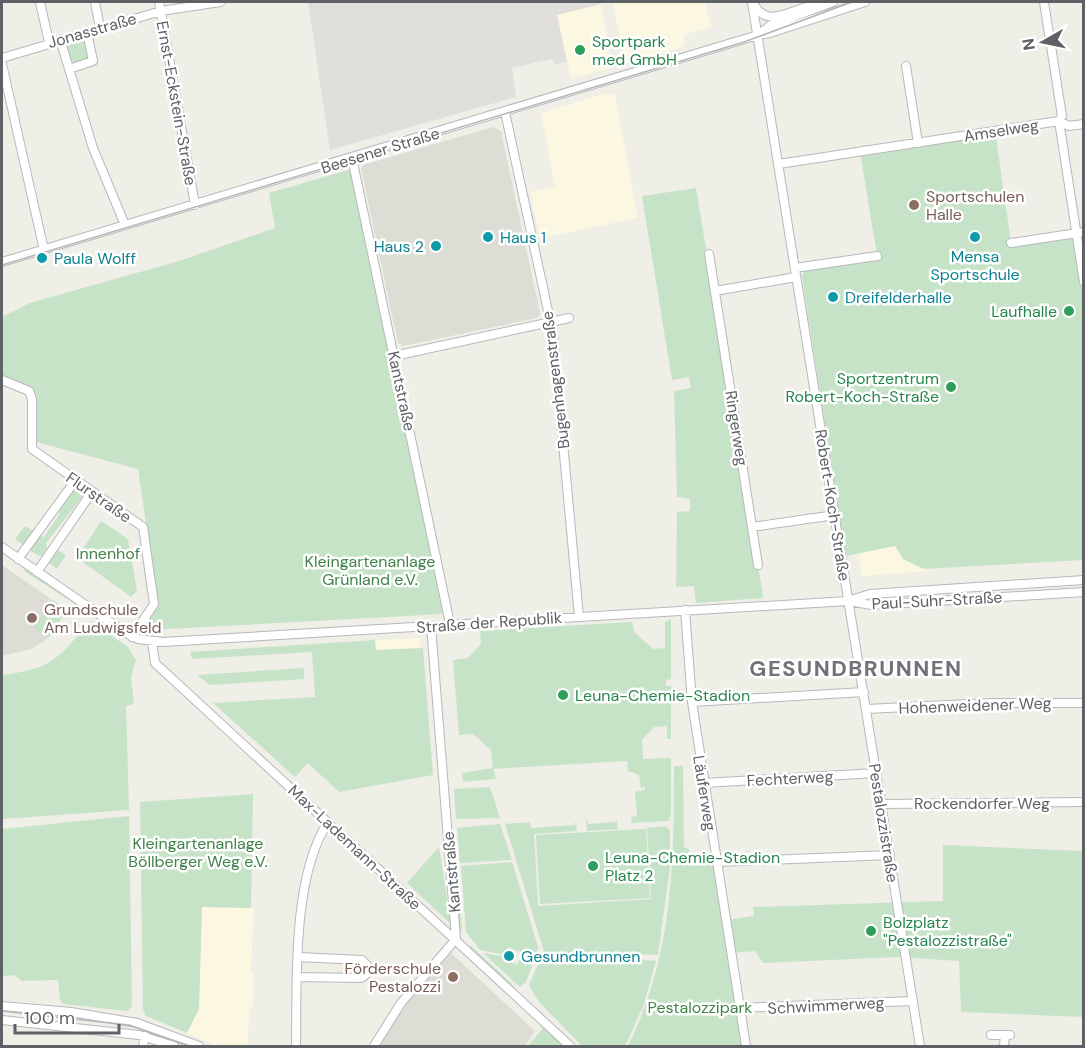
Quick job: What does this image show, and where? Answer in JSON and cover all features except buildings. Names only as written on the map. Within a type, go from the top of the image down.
[{"type":"street","points":[[40,2],[49,42]]},
{"type":"street","points":[[95,2],[99,28]]},
{"type":"street","name":"Ernst-Eckstein-Straße","points":[[159,2],[195,205]]},
{"type":"street","name":"Jonasstraße","points":[[2,58],[49,42],[161,11],[220,2]]},
{"type":"street","points":[[752,2],[763,16],[771,18],[809,4],[824,5]]},
{"type":"street","name":"Robert-Koch-Straße","points":[[752,2],[848,601]]},
{"type":"street","points":[[758,35],[771,25],[833,2]]},
{"type":"street","points":[[758,35],[865,2]]},
{"type":"street","points":[[1044,2],[1062,116],[1059,121],[1080,232],[1083,282]]},
{"type":"street","points":[[69,69],[93,61],[87,32]]},
{"type":"street","name":"Beesener Straße","points":[[2,262],[758,35]]},
{"type":"street","points":[[60,39],[93,148],[125,225]]},
{"type":"street","points":[[2,64],[44,250]]},
{"type":"street","points":[[906,66],[918,143]]},
{"type":"street","name":"Bugenhagenstraße","points":[[505,112],[550,322],[579,616]]},
{"type":"street","name":"Amselweg","points":[[779,164],[1059,121],[1069,126],[1083,124]]},
{"type":"street","name":"Kantstraße","points":[[352,158],[450,624]]},
{"type":"street","points":[[1011,243],[1080,232]]},
{"type":"street","name":"Ringerweg","points":[[710,254],[758,565]]},
{"type":"street","points":[[795,268],[877,256]]},
{"type":"street","points":[[715,291],[796,277]]},
{"type":"street","points":[[394,356],[569,318]]},
{"type":"street","name":"Flurstraße","points":[[2,380],[29,391],[32,399],[32,449],[143,527],[154,604],[132,637]]},
{"type":"street","points":[[18,559],[75,481]]},
{"type":"street","points":[[37,572],[92,492]]},
{"type":"street","points":[[752,527],[835,515]]},
{"type":"street","points":[[2,547],[132,637]]},
{"type":"street","name":"Paul-Suhr-Straße","points":[[848,601],[870,594],[1083,580]]},
{"type":"street","name":"Paul-Suhr-Straße","points":[[848,601],[871,605],[1083,592]]},
{"type":"street","name":"Straße der Republik","points":[[132,637],[152,641],[848,601]]},
{"type":"street","name":"Pestalozzistraße","points":[[848,601],[920,1047]]},
{"type":"street","name":"Läuferweg","points":[[685,610],[692,702],[746,1047]]},
{"type":"street","name":"Kantstraße","points":[[431,626],[456,939]]},
{"type":"street","name":"Max-Lademann-Straße","points":[[152,641],[155,663],[456,939],[570,1047]]},
{"type":"street","points":[[692,702],[864,692]]},
{"type":"street","name":"Hohenweidener Weg","points":[[866,709],[992,703],[1083,703]]},
{"type":"street","name":"Fechterweg","points":[[704,783],[876,773]]},
{"type":"street","name":"Rockendorfer Weg","points":[[881,804],[1083,802]]},
{"type":"street","points":[[296,1047],[298,957],[307,883],[328,822]]},
{"type":"street","points":[[716,862],[890,855]]},
{"type":"street","points":[[374,1047],[401,1003],[456,939]]},
{"type":"street","points":[[297,976],[361,978],[367,974],[368,965],[362,960],[298,957]]},
{"type":"street","name":"Schwimmerweg","points":[[740,1008],[913,1001]]},
{"type":"street","points":[[2,1006],[71,1012],[137,1023],[199,1047]]},
{"type":"street","points":[[2,1020],[145,1036],[174,1047]]},
{"type":"street","points":[[991,1035],[1008,1035],[1004,1047]]},
{"type":"street","points":[[143,1047],[145,1036]]},
{"type":"shaded area","points":[[308,2],[601,2],[601,4],[557,15],[567,62],[554,65],[552,59],[512,68],[516,97],[330,150]]},
{"type":"shaded area","points":[[613,2],[705,2],[711,27],[684,35],[684,46],[625,64]]},
{"type":"shaded area","points":[[601,4],[612,68],[571,79],[557,15]]},
{"type":"shaded area","points":[[607,93],[615,95],[638,218],[540,238],[530,192],[555,186],[541,113]]},
{"type":"shaded area","points":[[493,127],[501,131],[540,313],[537,318],[403,346],[398,343],[361,169],[363,165]]},
{"type":"shaded area","points":[[895,546],[927,571],[862,576],[858,555],[863,554],[863,551]]},
{"type":"shaded area","name":"Grundschule Am Ludwigsfeld","points":[[2,565],[67,610],[48,638],[32,649],[2,656]]},
{"type":"shaded area","points":[[423,638],[419,643],[420,648],[376,650],[375,640]]},
{"type":"shaded area","points":[[202,907],[254,908],[251,973],[254,974],[253,1007],[249,1008],[248,1046],[217,1046],[187,1033],[199,1009]]},
{"type":"shaded area","name":"Förderschule Pestalozzi","points":[[451,953],[535,1031],[525,1046],[379,1046],[410,1000]]},
{"type":"green space","points":[[84,38],[92,58],[72,66],[66,45]]},
{"type":"green space","name":"Sportzentrum Robert-Koch-Straße","points":[[995,131],[1011,243],[1076,233],[1084,282],[1083,560],[924,569],[903,559],[895,546],[846,556],[802,277],[804,270],[877,255],[860,152]]},
{"type":"green space","name":"Kleingartenanlage Grünland e.V.","points":[[352,169],[443,614],[149,630],[141,626],[158,605],[138,469],[36,442],[35,396],[32,390],[2,375],[2,317],[30,303],[179,261],[275,228],[269,193]]},
{"type":"green space","points":[[696,188],[763,598],[696,603],[694,586],[676,587],[677,512],[690,511],[690,499],[677,497],[674,391],[691,388],[689,377],[672,380],[642,196]]},
{"type":"green space","points":[[72,489],[83,496],[46,543],[47,548],[41,557],[29,550],[41,533],[43,538],[59,515],[58,508]]},
{"type":"green space","name":"Innenhof","points":[[101,521],[128,539],[137,591],[131,597],[77,558]]},
{"type":"green space","points":[[25,526],[33,531],[23,545],[15,539]]},
{"type":"green space","points":[[58,550],[66,555],[57,569],[49,563]]},
{"type":"green space","points":[[25,569],[83,609],[24,571]]},
{"type":"green space","points":[[53,600],[67,610],[48,638],[34,628]]},
{"type":"green space","name":"Leuna-Chemie-Stadion","points":[[671,619],[671,679],[666,680],[666,686],[671,686],[671,739],[667,739],[667,726],[654,727],[642,740],[643,759],[671,758],[671,815],[668,821],[632,823],[631,817],[637,816],[635,792],[645,790],[645,787],[641,788],[639,775],[628,771],[627,761],[493,769],[496,779],[463,782],[462,773],[493,768],[491,750],[473,734],[459,735],[453,660],[468,658],[481,644],[480,631],[632,622],[634,632],[653,649],[665,648],[665,622]]},
{"type":"green space","points":[[91,621],[128,647],[136,660],[131,677],[134,704],[126,706],[129,810],[2,819],[2,675],[33,669],[53,660]]},
{"type":"green space","points":[[375,640],[376,650],[423,648],[433,775],[339,792],[308,763],[295,777],[213,703],[315,697],[312,652],[192,659],[190,652]]},
{"type":"green space","points":[[304,668],[304,679],[210,685],[197,675]]},
{"type":"green space","name":"Pestalozzipark","points":[[674,766],[683,766],[684,847],[689,849],[689,859],[715,855],[726,920],[754,916],[753,907],[943,901],[943,845],[1083,851],[1083,1017],[961,1012],[959,961],[898,957],[763,963],[755,951],[731,953],[746,1046],[628,1046],[643,1012],[654,978],[668,909],[673,839]]},
{"type":"green space","points":[[490,787],[500,818],[456,819],[454,789]]},
{"type":"green space","name":"Kleingartenanlage Böllberger Weg e.V.","points":[[253,794],[251,908],[202,907],[199,1009],[187,1033],[146,1016],[143,1009],[140,802]]},
{"type":"green space","points":[[129,816],[132,1006],[127,1011],[63,1004],[60,1000],[58,980],[22,981],[14,975],[2,976],[2,829]]},
{"type":"green space","points":[[616,817],[618,829],[587,831],[586,819],[589,824],[616,822]]},
{"type":"green space","points":[[575,820],[577,831],[534,834],[538,906],[651,899],[647,828],[666,826],[670,831],[670,867],[658,955],[605,953],[546,958],[505,824],[530,822],[531,828],[575,825]]},
{"type":"green space","points":[[500,824],[512,860],[460,863],[457,828]]},
{"type":"green space","name":"Leuna-Chemie-Stadion Platz 2","points":[[646,829],[650,898],[540,904],[536,835]]},
{"type":"green space","points":[[454,830],[462,929],[460,932],[452,839]]},
{"type":"green space","points":[[439,847],[451,924],[407,883]]},
{"type":"green space","points":[[512,862],[538,947],[536,958],[520,957],[519,950],[509,947],[501,954],[480,950],[466,932],[461,866]]},
{"type":"green space","points":[[470,945],[510,982],[517,991],[470,948]]},
{"type":"green space","points":[[483,953],[501,956],[504,962],[517,964],[520,959],[534,961],[526,982],[520,987]]},
{"type":"green space","points":[[606,956],[656,961],[644,1004],[625,1046],[582,1046],[539,1002],[529,985],[539,962]]},
{"type":"green space","points":[[543,1028],[548,1029],[565,1046],[528,1046]]},
{"type":"tram line","points":[[2,265],[744,42],[852,2]]},
{"type":"tram line","points":[[2,1011],[129,1025],[190,1046]]},
{"type":"place","name":"Sportpark med GmbH","points":[[580,50]]},
{"type":"place","name":"Sportschulen Halle","points":[[914,205]]},
{"type":"place","name":"Haus 1","points":[[488,237]]},
{"type":"place","name":"Mensa Sportschule","points":[[975,237]]},
{"type":"place","name":"Haus 2","points":[[436,246]]},
{"type":"place","name":"Paula Wolff","points":[[42,258]]},
{"type":"place","name":"Dreifelderhalle","points":[[833,297]]},
{"type":"place","name":"Laufhalle","points":[[1069,311]]},
{"type":"place","name":"Sportzentrum Robert-Koch-Straße","points":[[951,387]]},
{"type":"place","name":"Grundschule Am Ludwigsfeld","points":[[32,618]]},
{"type":"place","name":"Leuna-Chemie-Stadion","points":[[563,695]]},
{"type":"place","name":"Leuna-Chemie-Stadion Platz 2","points":[[593,866]]},
{"type":"place","name":"Bolzplatz \"Pestalozzistraße\"","points":[[871,931]]},
{"type":"place","name":"Gesundbrunnen","points":[[509,956]]},
{"type":"place","name":"Förderschule Pestalozzi","points":[[453,977]]},
{"type":"district","name":"GESUNDBRUNNEN","points":[[856,668]]}]
